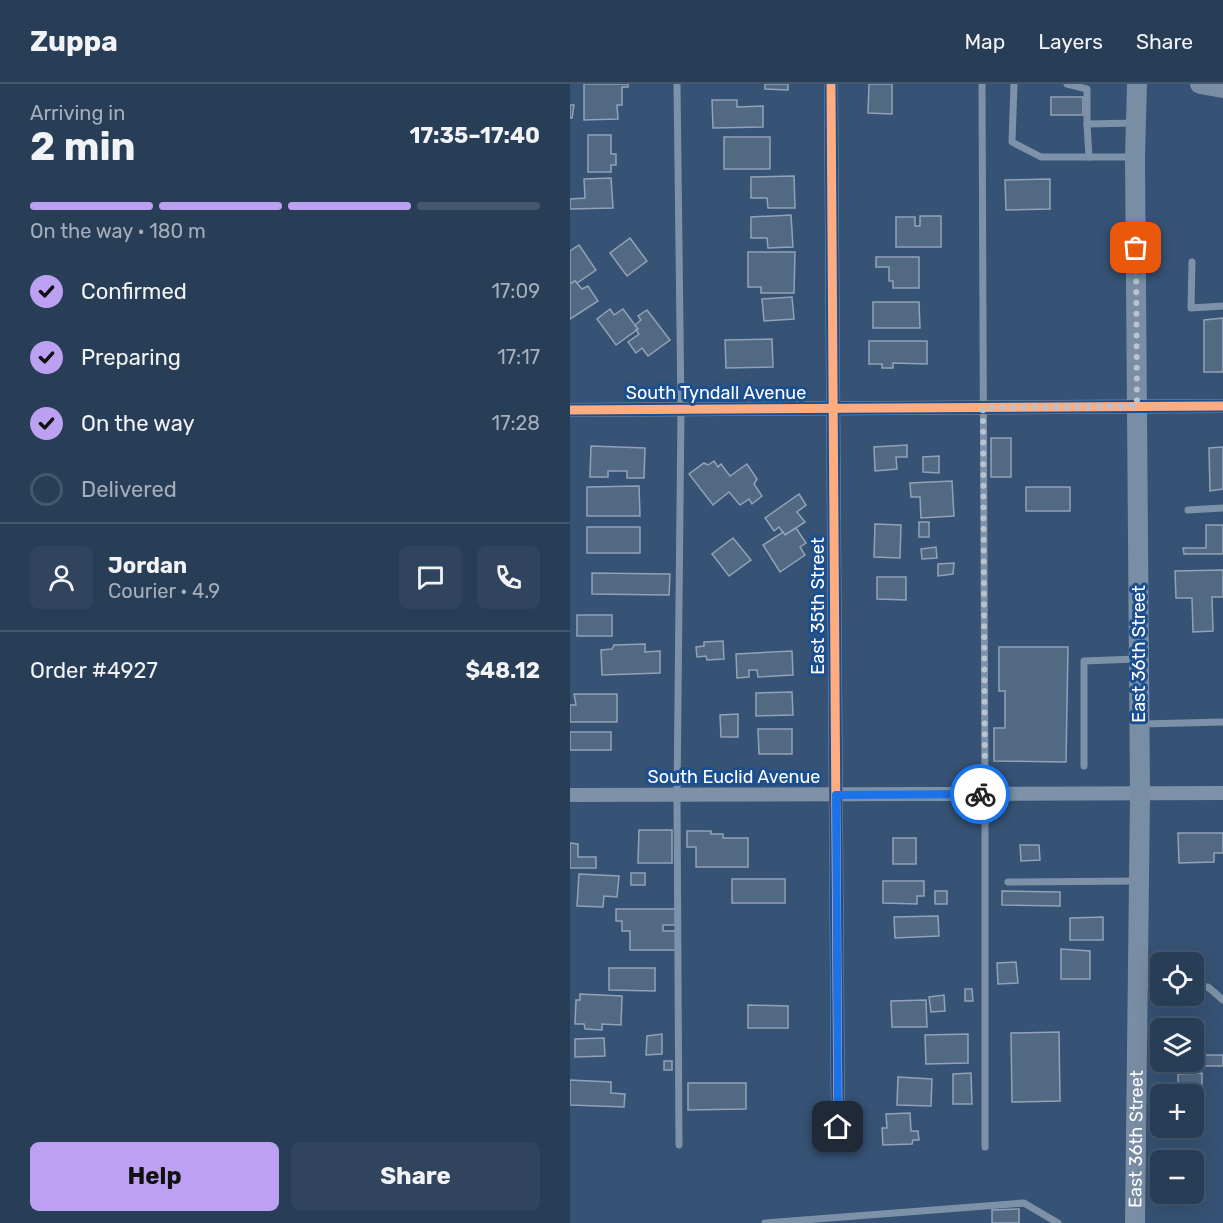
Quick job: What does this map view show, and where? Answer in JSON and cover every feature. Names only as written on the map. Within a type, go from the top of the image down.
[{"type":"main road","name":"East 36th Street","points":[[1135,1223],[1140,794],[1135,157],[1137,84]]},
{"type":"main road","points":[[1200,84],[1223,88]]},
{"type":"street","name":"East 35th Street","points":[[831,84],[838,1127]]},
{"type":"street","name":"South Tyndall Avenue","points":[[570,410],[1223,406]]},
{"type":"street","name":"South Euclid Avenue","points":[[570,795],[1223,793]]},
{"type":"lane","points":[[677,84],[681,410],[677,796],[679,1145]]},
{"type":"lane","points":[[982,84],[985,1147]]},
{"type":"lane","points":[[1014,84],[1012,142],[1041,157],[1135,157]]},
{"type":"lane","points":[[1067,84],[1087,89],[1089,157]]},
{"type":"lane","points":[[1088,124],[1136,123]]},
{"type":"lane","points":[[1192,262],[1191,308],[1223,306]]},
{"type":"lane","points":[[1188,510],[1223,508]]},
{"type":"lane","points":[[1084,766],[1084,661],[1139,659]]},
{"type":"lane","points":[[1139,724],[1223,722]]},
{"type":"lane","points":[[1008,882],[1138,881]]},
{"type":"lane","points":[[1138,985],[1150,986]]},
{"type":"lane","points":[[1204,987],[1208,987],[1223,1000]]},
{"type":"lane","points":[[765,1223],[1024,1203],[1058,1223]]},
{"type":"building","points":[[584,84],[628,84],[628,87],[622,87],[622,105],[617,105],[618,119],[584,120]]},
{"type":"building","points":[[765,84],[788,84],[788,90],[765,89]]},
{"type":"building","points":[[869,84],[892,84],[892,114],[868,113]]},
{"type":"building","points":[[1051,97],[1083,97],[1083,115],[1051,115]]},
{"type":"building","points":[[712,100],[737,100],[737,107],[763,106],[763,127],[713,128]]},
{"type":"building","points":[[570,105],[574,105],[572,118],[570,118]]},
{"type":"building","points":[[588,135],[611,135],[611,154],[616,154],[616,165],[611,165],[611,172],[588,172]]},
{"type":"building","points":[[724,137],[770,137],[770,169],[724,169]]},
{"type":"building","points":[[794,176],[795,208],[768,208],[767,198],[751,198],[751,177]]},
{"type":"building","points":[[611,178],[613,208],[570,209],[570,199],[585,198],[584,179]]},
{"type":"building","points":[[1050,179],[1050,209],[1006,210],[1005,180]]},
{"type":"building","points":[[791,215],[793,247],[768,248],[767,238],[751,238],[751,217]]},
{"type":"building","points":[[920,216],[941,216],[941,247],[896,247],[896,217],[915,217],[915,226],[920,226]]},
{"type":"building","points":[[630,238],[647,261],[627,276],[610,253]]},
{"type":"building","points":[[579,245],[596,270],[577,283],[575,281],[570,284],[570,251]]},
{"type":"building","points":[[748,252],[795,252],[794,293],[761,293],[761,287],[748,287]]},
{"type":"building","points":[[876,257],[919,257],[919,288],[893,288],[893,281],[889,281],[889,267],[876,267]]},
{"type":"building","points":[[575,281],[582,289],[588,286],[598,301],[570,319],[570,284]]},
{"type":"building","points":[[792,297],[794,319],[764,321],[762,299]]},
{"type":"building","points":[[873,302],[919,302],[920,328],[873,328]]},
{"type":"building","points":[[610,309],[614,315],[623,309],[638,329],[616,345],[597,319]]},
{"type":"building","points":[[647,310],[670,340],[648,356],[642,348],[636,353],[628,342],[639,334],[635,325],[641,320],[638,316]]},
{"type":"building","points":[[1223,318],[1223,372],[1204,372],[1204,320]]},
{"type":"building","points":[[772,339],[773,367],[726,368],[725,340]]},
{"type":"building","points":[[869,341],[927,341],[927,364],[893,363],[893,368],[882,368],[882,364],[869,364]]},
{"type":"building","points":[[991,438],[1011,438],[1011,477],[991,477]]},
{"type":"building","points":[[907,445],[907,457],[896,457],[897,469],[875,471],[874,447]]},
{"type":"building","points":[[591,446],[645,448],[644,478],[627,478],[627,471],[608,471],[608,477],[590,477]]},
{"type":"building","points":[[1223,447],[1223,489],[1210,491],[1209,448]]},
{"type":"building","points":[[939,456],[939,473],[923,472],[923,457]]},
{"type":"building","points":[[714,461],[718,467],[721,464],[730,476],[747,464],[757,479],[754,484],[762,496],[752,504],[749,499],[740,505],[729,492],[713,505],[689,474],[704,463],[708,465]]},
{"type":"building","points":[[952,481],[954,516],[921,518],[920,497],[911,497],[910,483]]},
{"type":"building","points":[[639,486],[640,516],[587,516],[587,487]]},
{"type":"building","points":[[1026,487],[1070,487],[1070,511],[1026,511]]},
{"type":"building","points":[[799,494],[806,505],[797,512],[805,522],[785,535],[779,527],[774,531],[765,518]]},
{"type":"building","points":[[919,522],[929,522],[929,537],[919,537]]},
{"type":"building","points":[[875,524],[901,525],[900,558],[874,557]]},
{"type":"building","points":[[1206,525],[1223,525],[1223,554],[1184,554],[1183,548],[1206,548]]},
{"type":"building","points":[[587,527],[640,527],[640,553],[587,553]]},
{"type":"building","points":[[796,528],[806,543],[800,547],[805,555],[780,572],[763,545],[783,532],[785,535]]},
{"type":"building","points":[[733,538],[751,560],[729,576],[712,554]]},
{"type":"building","points":[[936,547],[937,558],[922,559],[921,549]]},
{"type":"building","points":[[954,563],[953,574],[938,576],[938,564]]},
{"type":"building","points":[[1223,570],[1223,597],[1212,597],[1213,631],[1193,632],[1192,598],[1176,598],[1175,571]]},
{"type":"building","points":[[592,573],[670,574],[669,595],[592,594]]},
{"type":"building","points":[[877,577],[906,577],[906,600],[877,599]]},
{"type":"building","points":[[577,615],[612,615],[612,636],[577,636]]},
{"type":"building","points":[[723,641],[724,659],[707,660],[706,656],[697,657],[696,647],[704,646],[704,642]]},
{"type":"building","points":[[645,644],[645,652],[660,651],[660,673],[602,675],[601,650],[612,649],[614,645]]},
{"type":"building","points":[[999,647],[1068,647],[1066,762],[994,761],[994,728],[1005,728],[1005,691],[999,691]]},
{"type":"building","points":[[792,651],[793,675],[758,677],[757,670],[749,670],[749,677],[737,678],[736,654]]},
{"type":"building","points":[[792,692],[793,715],[756,716],[756,693]]},
{"type":"building","points":[[574,694],[617,694],[617,722],[570,722],[570,705],[576,705]]},
{"type":"building","points":[[738,714],[738,737],[721,737],[720,715]]},
{"type":"building","points":[[758,729],[792,729],[792,754],[759,754]]},
{"type":"building","points":[[570,732],[611,732],[611,750],[570,750]]},
{"type":"building","points":[[639,830],[672,830],[672,863],[638,863]]},
{"type":"building","points":[[687,831],[711,831],[711,834],[723,834],[723,838],[748,838],[748,867],[696,867],[696,847],[687,847]]},
{"type":"building","points":[[1178,833],[1223,833],[1223,853],[1214,853],[1214,862],[1179,863]]},
{"type":"building","points":[[893,838],[916,838],[916,864],[893,864]]},
{"type":"building","points":[[570,843],[578,844],[578,857],[596,857],[596,868],[570,868]]},
{"type":"building","points":[[1020,845],[1039,845],[1040,860],[1021,861]]},
{"type":"building","points":[[631,873],[645,873],[645,885],[631,885]]},
{"type":"building","points":[[579,874],[619,876],[617,897],[604,896],[603,907],[577,906]]},
{"type":"building","points":[[732,879],[785,879],[785,903],[732,903]]},
{"type":"building","points":[[883,881],[924,881],[924,896],[917,896],[917,904],[883,903]]},
{"type":"building","points":[[935,891],[947,891],[947,904],[935,904]]},
{"type":"building","points":[[1002,891],[1060,892],[1060,906],[1002,905]]},
{"type":"building","points":[[616,909],[677,909],[677,925],[663,925],[663,931],[676,931],[676,950],[630,950],[630,931],[622,931],[622,921],[616,921]]},
{"type":"building","points":[[938,916],[939,936],[895,938],[894,917]]},
{"type":"building","points":[[1103,917],[1103,940],[1070,940],[1070,918]]},
{"type":"building","points":[[1061,949],[1090,951],[1090,979],[1061,979]]},
{"type":"building","points":[[1016,962],[1018,983],[998,984],[997,963]]},
{"type":"building","points":[[609,968],[655,968],[655,991],[609,990]]},
{"type":"building","points":[[965,989],[972,989],[973,1001],[965,1001]]},
{"type":"building","points":[[580,994],[622,996],[621,1025],[602,1024],[602,1030],[585,1029],[584,1024],[575,1024],[576,1000],[580,1000]]},
{"type":"building","points":[[944,995],[945,1011],[931,1012],[929,997]]},
{"type":"building","points":[[926,1000],[927,1027],[892,1027],[891,1001]]},
{"type":"building","points":[[748,1005],[788,1006],[788,1028],[748,1028]]},
{"type":"building","points":[[1059,1032],[1060,1101],[1012,1102],[1011,1033]]},
{"type":"building","points":[[662,1034],[662,1054],[646,1055],[647,1036]]},
{"type":"building","points":[[968,1034],[968,1063],[926,1064],[925,1035]]},
{"type":"building","points":[[604,1038],[605,1056],[575,1057],[575,1039]]},
{"type":"building","points":[[1204,1055],[1223,1055],[1223,1066],[1204,1066]]},
{"type":"building","points":[[664,1061],[672,1061],[672,1070],[664,1070]]},
{"type":"building","points":[[971,1073],[972,1104],[953,1104],[953,1074]]},
{"type":"building","points":[[1202,1073],[1202,1084],[1178,1084],[1178,1074]]},
{"type":"building","points":[[898,1077],[932,1079],[931,1106],[897,1105]]},
{"type":"building","points":[[570,1080],[611,1082],[611,1093],[625,1094],[624,1107],[570,1105]]},
{"type":"building","points":[[688,1083],[746,1083],[746,1109],[688,1110]]},
{"type":"building","points":[[910,1113],[911,1131],[918,1131],[919,1140],[913,1140],[912,1144],[883,1145],[882,1128],[887,1128],[886,1114]]},
{"type":"building","points":[[1019,1209],[1019,1223],[992,1223],[992,1210]]},
{"type":"cycle path","points":[[831,84],[838,1127]]},
{"type":"cycle path","points":[[570,410],[1223,406]]},
{"type":"way so far","points":[[980,794],[985,794],[983,408],[1137,406],[1136,248]]},
{"type":"route","points":[[838,1127],[836,795],[980,794]]}]
